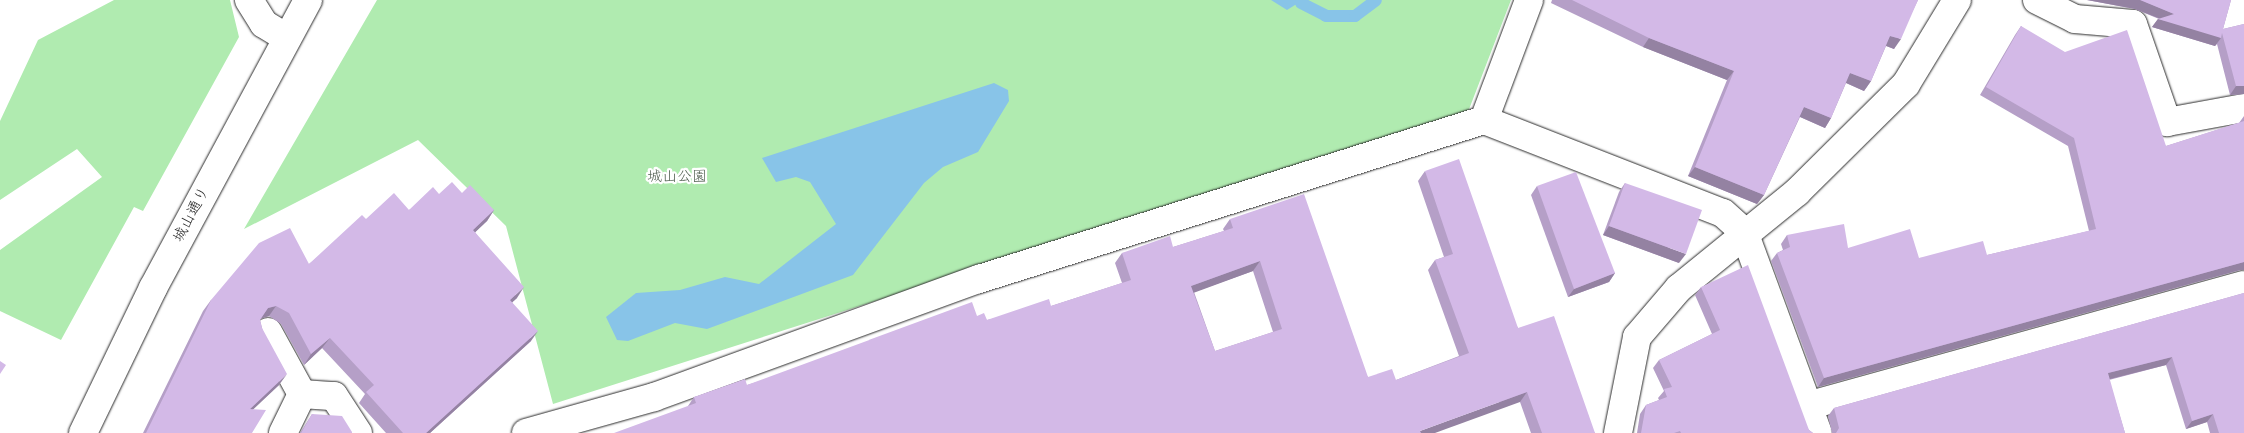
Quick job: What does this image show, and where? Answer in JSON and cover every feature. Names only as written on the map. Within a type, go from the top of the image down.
[{"type":"street","points":[[249,0],[264,24],[287,38]]},
{"type":"street","name":"城山通り","points":[[83,433],[153,288],[308,0]]},
{"type":"street","points":[[1484,120],[1530,0]]},
{"type":"street","points":[[1618,433],[1637,337],[1679,288],[1744,232],[1796,192],[1906,84],[1957,0]]},
{"type":"street","points":[[2037,0],[2075,19],[2133,24],[2167,122],[2244,108]]},
{"type":"street","points":[[526,433],[654,397],[979,279],[1484,120],[1723,213],[1744,232],[1818,433]]},
{"type":"street","points":[[1807,406],[2244,285]]},
{"type":"street","points":[[268,332],[302,394]]},
{"type":"street","points":[[283,433],[302,394]]},
{"type":"street","points":[[302,394],[334,396],[358,433]]},
{"type":"green space","points":[[114,0],[230,0],[239,37],[143,211],[134,207],[61,340],[0,311],[0,250],[102,177],[77,149],[0,200],[0,121],[38,40]]},
{"type":"green space","name":"城山公園","points":[[377,0],[1511,0],[1468,112],[553,404],[506,226],[418,140],[244,229]]},
{"type":"water","points":[[1271,0],[1303,0],[1287,10]]},
{"type":"water","points":[[994,83],[1008,90],[1009,101],[978,152],[943,167],[924,183],[853,275],[707,329],[675,323],[628,341],[617,340],[606,317],[636,293],[680,290],[725,277],[759,284],[836,224],[810,182],[796,177],[776,182],[762,158]]},
{"type":"building","points":[[1572,0],[1918,0],[1901,39],[1890,36],[1871,81],[1850,73],[1831,118],[1804,107],[1764,195],[1695,167],[1734,71],[1649,38]]},
{"type":"building","points":[[2140,0],[2231,0],[2223,29],[2244,24],[2244,86],[2236,86],[2222,33],[2221,38],[2158,19],[2174,14]]},
{"type":"building","points":[[2021,26],[2065,52],[2127,30],[2166,146],[2244,121],[2244,262],[1824,378],[1777,253],[1790,247],[1787,235],[1844,224],[1848,248],[1910,229],[1919,258],[1983,241],[1987,255],[2096,229],[2074,138],[1986,87]]},
{"type":"building","points":[[1459,159],[1518,328],[1554,316],[1595,433],[1542,433],[1527,392],[1420,431],[1421,433],[614,433],[696,403],[694,397],[745,379],[747,385],[972,302],[977,316],[984,313],[987,320],[1049,299],[1051,306],[1131,280],[1122,253],[1170,236],[1173,247],[1233,228],[1230,219],[1304,194],[1368,377],[1392,369],[1396,380],[1469,353],[1435,260],[1453,254],[1425,171]],"holes":[[[1260,261],[1282,329],[1215,351],[1191,286]]]},
{"type":"building","points":[[1576,172],[1615,273],[1574,289],[1537,186]]},
{"type":"building","points":[[452,182],[462,193],[470,185],[494,210],[473,230],[524,287],[510,300],[538,331],[426,433],[403,433],[366,392],[374,385],[330,338],[311,354],[289,313],[276,306],[268,308],[260,320],[262,328],[287,374],[250,409],[266,410],[252,433],[146,433],[211,300],[259,243],[290,228],[309,264],[362,215],[366,219],[394,193],[409,210],[433,187],[439,194]]},
{"type":"building","points":[[1625,183],[1702,210],[1686,254],[1609,226]]},
{"type":"building","points":[[1748,265],[1809,430],[1813,433],[1681,433],[1680,431],[1674,433],[1641,433],[1646,405],[1667,397],[1664,389],[1672,387],[1659,360],[1720,330],[1701,287]]},
{"type":"building","points":[[2244,293],[2244,433],[2219,433],[2213,414],[2192,421],[2172,357],[2108,373],[2125,433],[1836,433],[1839,428],[1834,408]]},
{"type":"building","points":[[0,361],[6,365],[0,374]]},
{"type":"building","points":[[312,414],[342,416],[352,433],[301,433]]},
{"type":"waterway","points":[[1301,3],[1326,16],[1355,16],[1376,0]]}]
